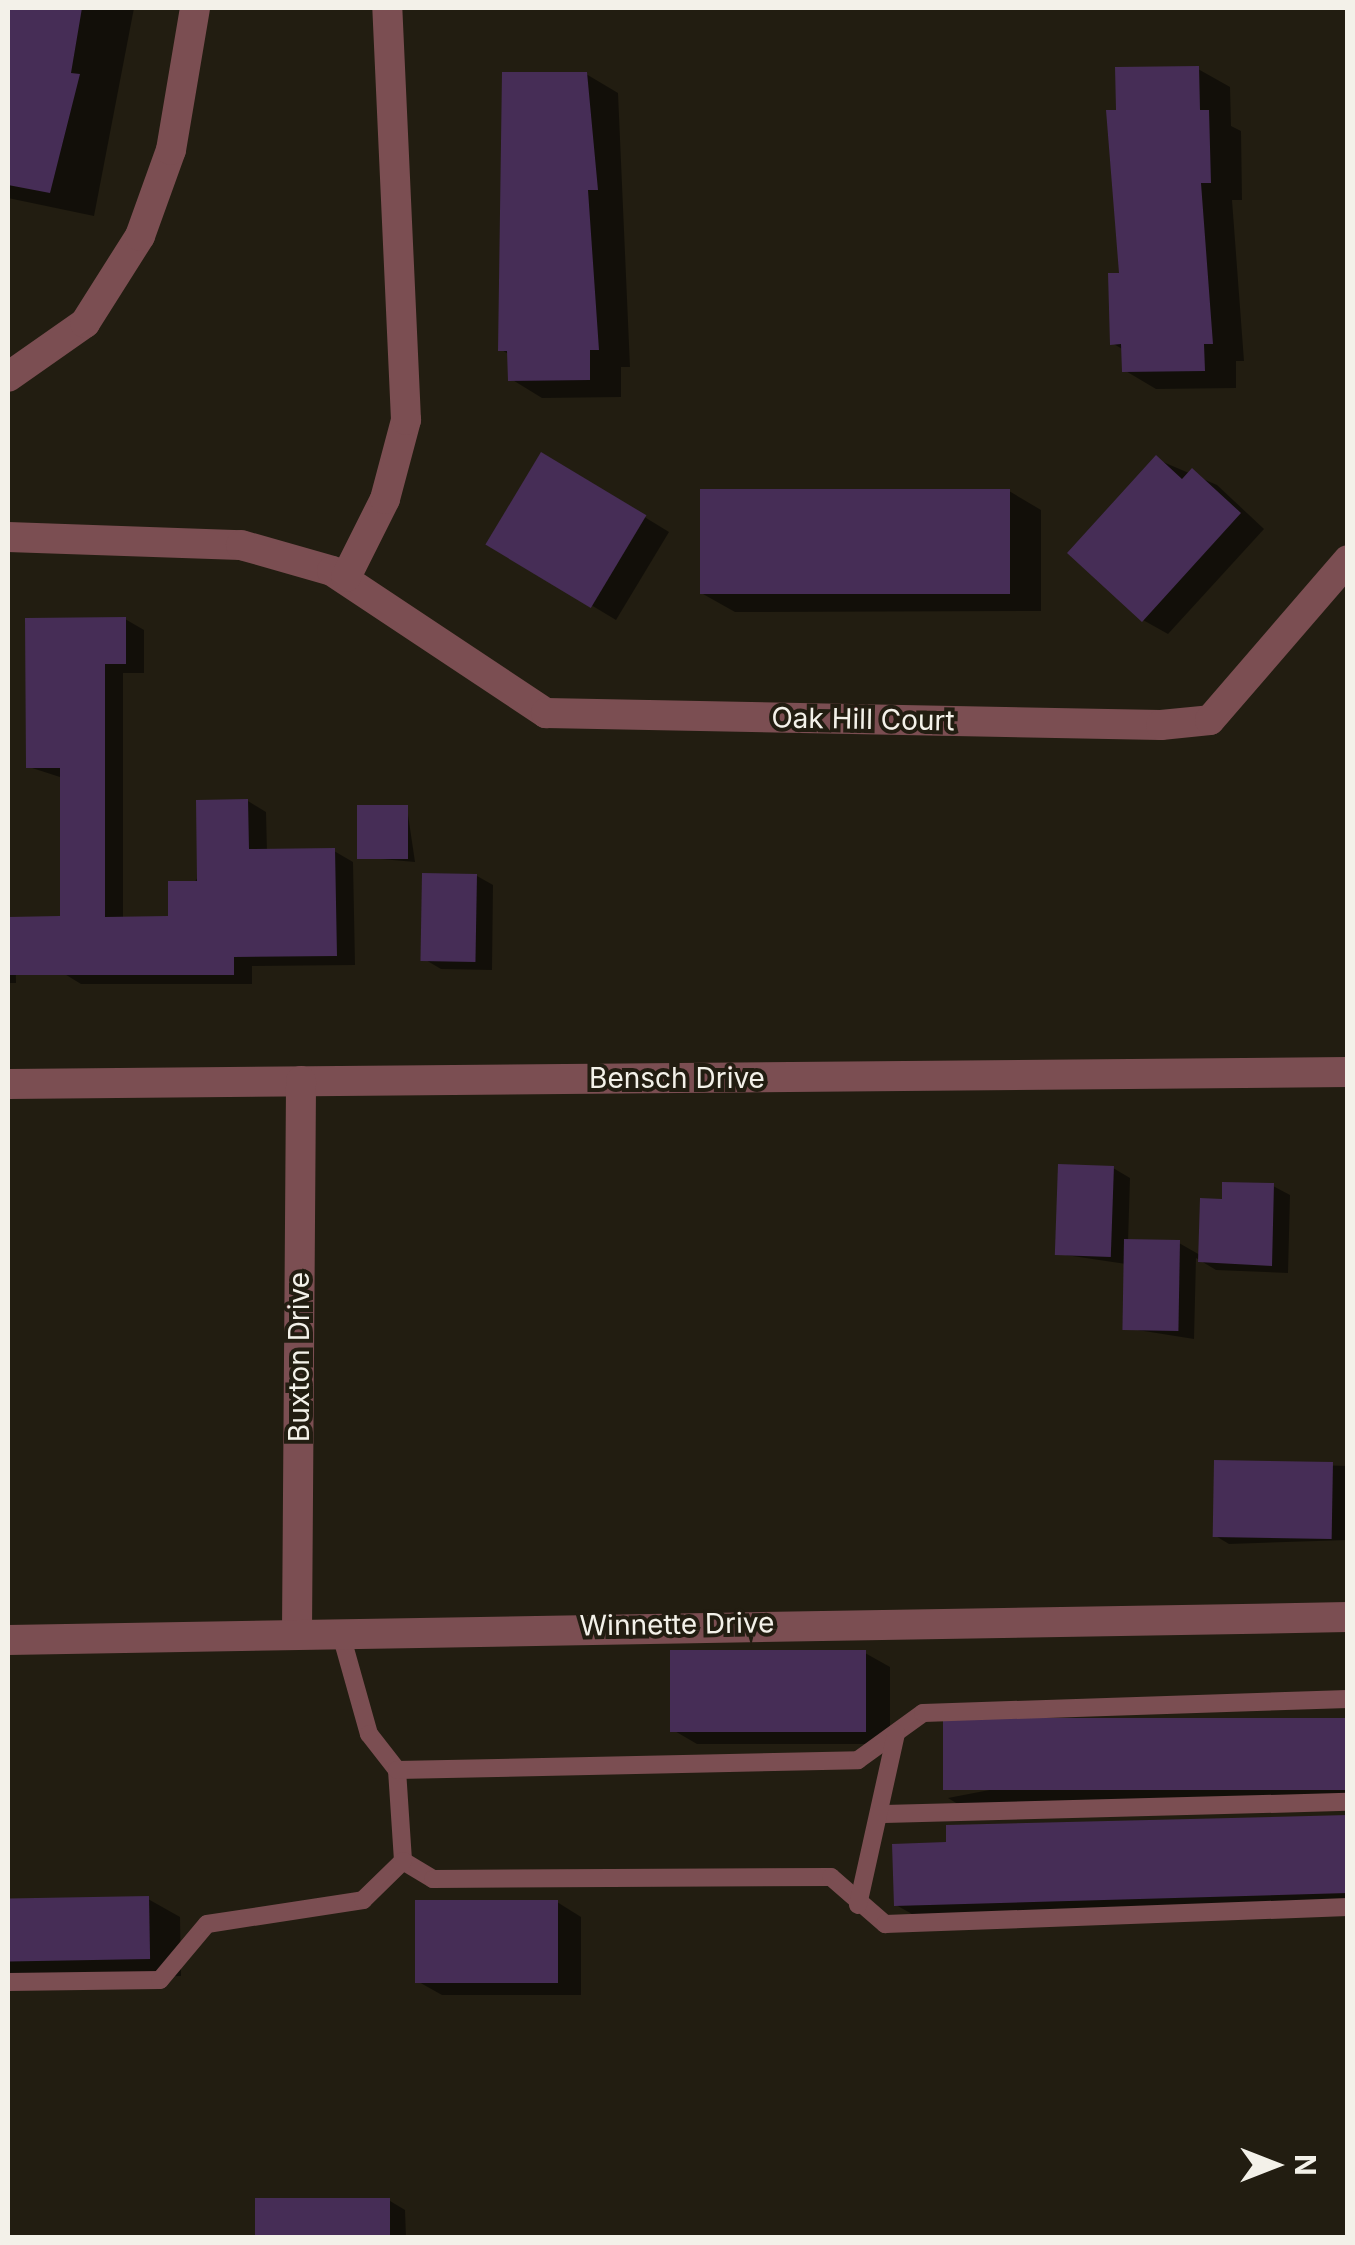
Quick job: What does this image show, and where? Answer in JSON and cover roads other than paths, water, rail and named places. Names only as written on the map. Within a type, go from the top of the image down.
[{"type":"street","points":[[8,376],[85,323],[140,236],[171,150],[195,8]]},
{"type":"street","points":[[346,577],[385,499],[406,420],[388,8]]},
{"type":"street","name":"Oak Hill Court","points":[[8,537],[241,545],[346,577],[546,713],[1161,725],[1210,720],[1348,560]]},
{"type":"street","name":"Bensch Drive","points":[[8,1084],[1348,1072]]},
{"type":"street","name":"Buxton Drive","points":[[297,1632],[301,1081]]},
{"type":"street","name":"Winnette Drive","points":[[8,1640],[340,1631],[1348,1617]]},
{"type":"lane","points":[[8,1982],[160,1980],[206,1924],[363,1900],[403,1861],[397,1770],[370,1734],[340,1631]]},
{"type":"lane","points":[[397,1770],[858,1760],[923,1714],[1348,1699]]},
{"type":"lane","points":[[858,1905],[884,1814],[896,1733]]},
{"type":"lane","points":[[884,1814],[1348,1802]]},
{"type":"lane","points":[[403,1861],[433,1878],[830,1878],[885,1924],[1348,1908]]}]
